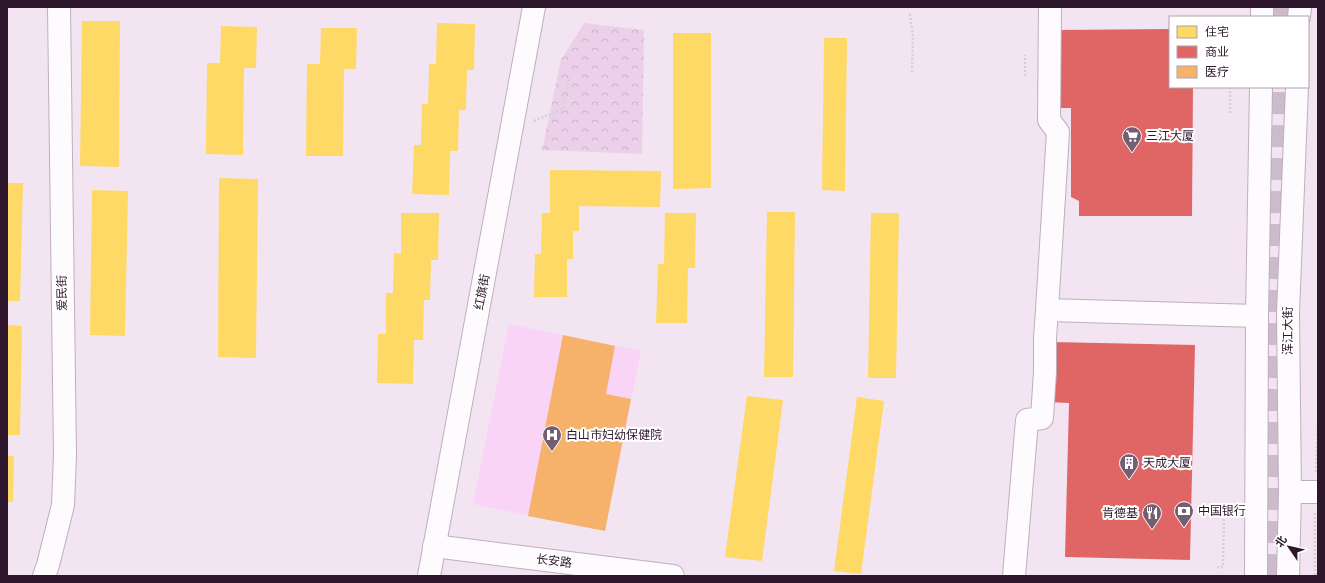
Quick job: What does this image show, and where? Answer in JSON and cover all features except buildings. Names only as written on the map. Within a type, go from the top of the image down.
[{"type":"street","name":"爱民街","points":[[44,576],[63,505],[65,455],[58,7]]},
{"type":"street","name":"红旗街","points":[[429,576],[534,7]]},
{"type":"street","points":[[1014,576],[1027,420],[1042,418],[1045,372],[1045,338],[1058,132],[1049,120],[1050,7]]},
{"type":"street","points":[[1256,576],[1257,316],[1261,88]]},
{"type":"street","name":"浑江大街","points":[[1288,576],[1290,492],[1288,313],[1297,88]]},
{"type":"street","points":[[1047,310],[1257,316]]},
{"type":"street","points":[[1290,492],[1318,492]]},
{"type":"street","name":"长安路","points":[[434,546],[673,576]]},
{"type":"path","points":[[910,14],[913,38],[912,74]]},
{"type":"path","points":[[1025,55],[1025,76]]},
{"type":"path","points":[[534,121],[563,109],[569,79]]},
{"type":"path","points":[[1230,88],[1230,113]]},
{"type":"path","points":[[1217,567],[1223,567],[1224,512]]},
{"type":"shaded area","name":"白山市妇幼保健院","points":[[509,324],[641,351],[605,531],[473,504]]},
{"type":"green space","points":[[584,23],[644,30],[642,154],[542,150],[561,60]]},
{"type":"tunnel","points":[[1281,7],[1281,16]]},
{"type":"tunnel","points":[[1271,576],[1280,88]]},
{"type":"place","name":"三江大厦","points":[[1132,153]]},
{"type":"place","name":"白山市妇幼保健院","points":[[552,452]]},
{"type":"place","name":"天成大厦","points":[[1129,480]]},
{"type":"place","name":"中国银行","points":[[1184,528]]},
{"type":"place","name":"肯德基","points":[[1152,530]]}]
